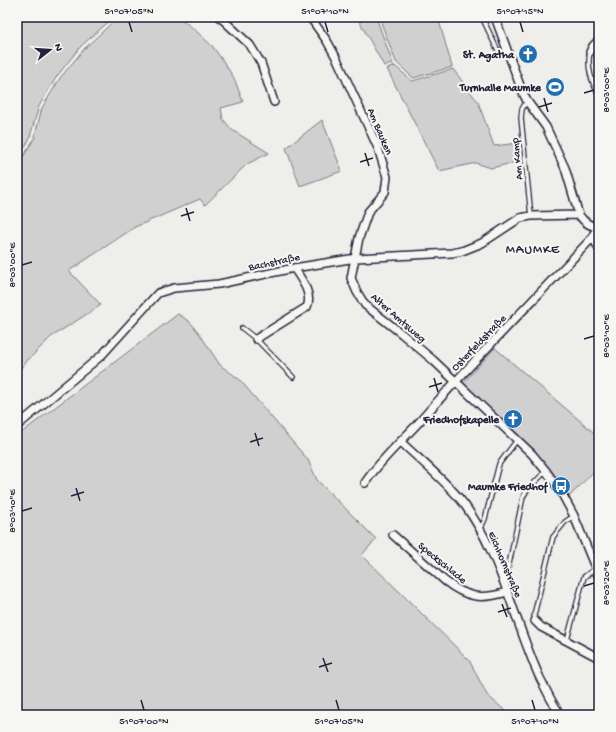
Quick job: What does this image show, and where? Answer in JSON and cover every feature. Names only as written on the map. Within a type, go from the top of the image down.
[{"type":"street","points":[[220,17],[250,45],[261,63],[274,102]]},
{"type":"street","name":"Am Bauken","points":[[310,17],[328,41],[337,59],[378,148],[387,177],[385,192],[368,212],[356,258]]},
{"type":"street","points":[[495,17],[507,53],[527,101],[546,127],[565,168],[579,215],[586,222],[598,227],[593,237],[599,250]]},
{"type":"street","points":[[590,52],[599,40]]},
{"type":"street","name":"Bachstraße","points":[[17,426],[102,355],[158,293],[174,288],[219,284],[294,268],[356,258],[452,253],[482,243],[520,218],[531,216],[579,215]]},
{"type":"street","name":"Osterfeldstraße","points":[[365,483],[372,472],[401,442],[455,381],[593,237]]},
{"type":"street","name":"Alter Amtsweg","points":[[356,258],[351,278],[365,305],[402,334],[455,381],[532,454],[546,471],[561,492],[574,516],[599,577]]},
{"type":"street","points":[[256,339],[307,307],[310,302],[305,286],[294,268]]},
{"type":"street","name":"Eichhornstraße","points":[[401,442],[448,485],[464,504],[480,530],[491,550],[531,658],[553,705],[561,715]]},
{"type":"street","name":"Speckschlade","points":[[393,535],[454,588],[478,597],[491,597],[507,592]]},
{"type":"street","points":[[535,621],[541,627],[599,658]]},
{"type":"lane","points":[[482,17],[497,49],[507,53]]},
{"type":"lane","points":[[590,52],[588,60],[590,72],[595,88],[599,94]]},
{"type":"lane","name":"Am Kamp","points":[[527,101],[522,109],[521,118],[531,216]]},
{"type":"lane","points":[[242,328],[256,339],[293,377]]},
{"type":"lane","points":[[480,530],[485,519],[499,464],[517,440]]},
{"type":"lane","points":[[502,578],[508,569],[523,497],[527,490],[546,471]]},
{"type":"lane","points":[[535,621],[534,614],[553,537],[565,522],[574,516]]},
{"type":"lane","points":[[567,640],[584,577],[596,568]]},
{"type":"shaded area","points":[[17,17],[114,17],[81,46],[57,76],[39,106],[29,140],[17,160]]},
{"type":"shaded area","points":[[118,17],[179,17],[195,30],[213,47],[223,61],[234,78],[243,102],[221,108],[223,119],[232,130],[269,153],[247,164],[205,205],[200,199],[135,227],[69,271],[101,305],[51,337],[17,373],[17,164],[20,162],[34,139],[42,108],[60,78],[84,49]]},
{"type":"shaded area","points":[[357,17],[376,17],[393,64],[384,66]]},
{"type":"shaded area","points":[[379,17],[438,17],[452,67],[413,78],[396,62]]},
{"type":"shaded area","points":[[395,66],[412,81],[453,69],[478,102],[494,146],[519,143],[521,161],[491,168],[476,163],[439,171],[387,69]]},
{"type":"shaded area","points":[[322,120],[342,171],[300,186],[286,148]]},
{"type":"shaded area","points":[[178,314],[190,322],[220,365],[239,379],[308,460],[317,480],[376,539],[362,555],[469,660],[487,695],[510,715],[17,715],[17,436]]},
{"type":"shaded area","points":[[495,348],[599,437],[599,466],[569,497],[543,460],[463,383]]},
{"type":"place","name":"St. Agatha","points":[[528,54]]},
{"type":"place","name":"Turnhalle Maumke","points":[[555,87]]},
{"type":"place","name":"Friedhofskapelle","points":[[513,419]]},
{"type":"place","name":"Maumke Friedhof","points":[[561,486]]},
{"type":"district","name":"MAUMKE","points":[[533,248]]}]
